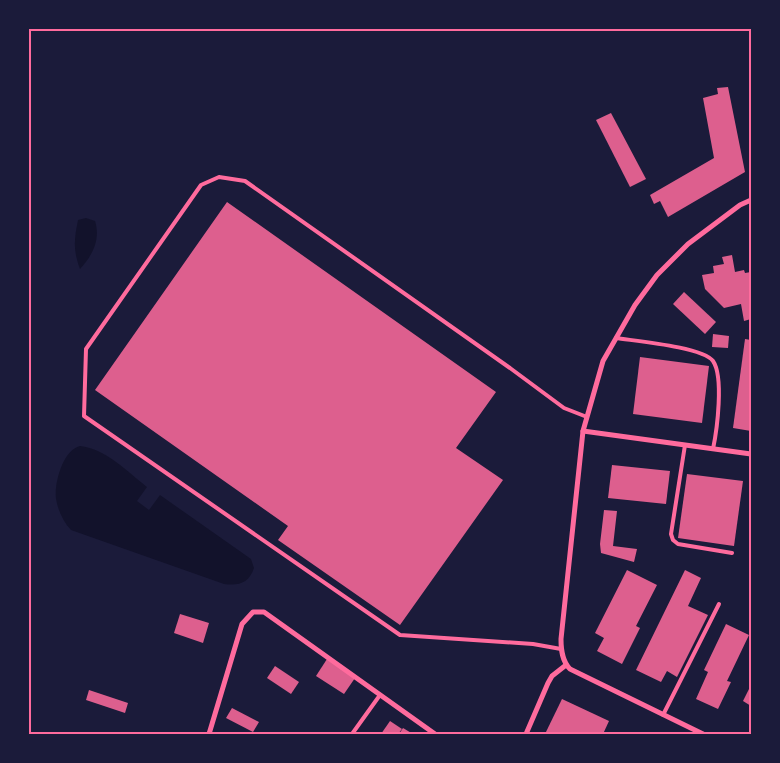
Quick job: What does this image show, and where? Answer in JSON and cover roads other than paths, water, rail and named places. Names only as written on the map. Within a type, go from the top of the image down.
[{"type":"street","points":[[703,734],[574,672],[566,665],[561,649],[583,431],[603,361],[635,305],[674,256],[711,226],[740,205],[751,200]]},
{"type":"street","points":[[583,431],[751,454]]},
{"type":"street","points":[[209,734],[242,624],[253,612],[264,612],[435,734]]},
{"type":"street","points":[[526,734],[552,676],[566,665]]},
{"type":"lane","points":[[561,649],[533,644],[400,635],[84,416],[86,349],[201,185],[219,177],[245,181],[564,408],[587,417]]},
{"type":"lane","points":[[616,338],[700,352],[713,360],[718,373],[716,431],[713,449]]},
{"type":"lane","points":[[685,445],[671,534],[673,540],[678,544],[732,553]]},
{"type":"lane","points":[[663,715],[719,604]]},
{"type":"lane","points":[[352,734],[380,695]]}]
